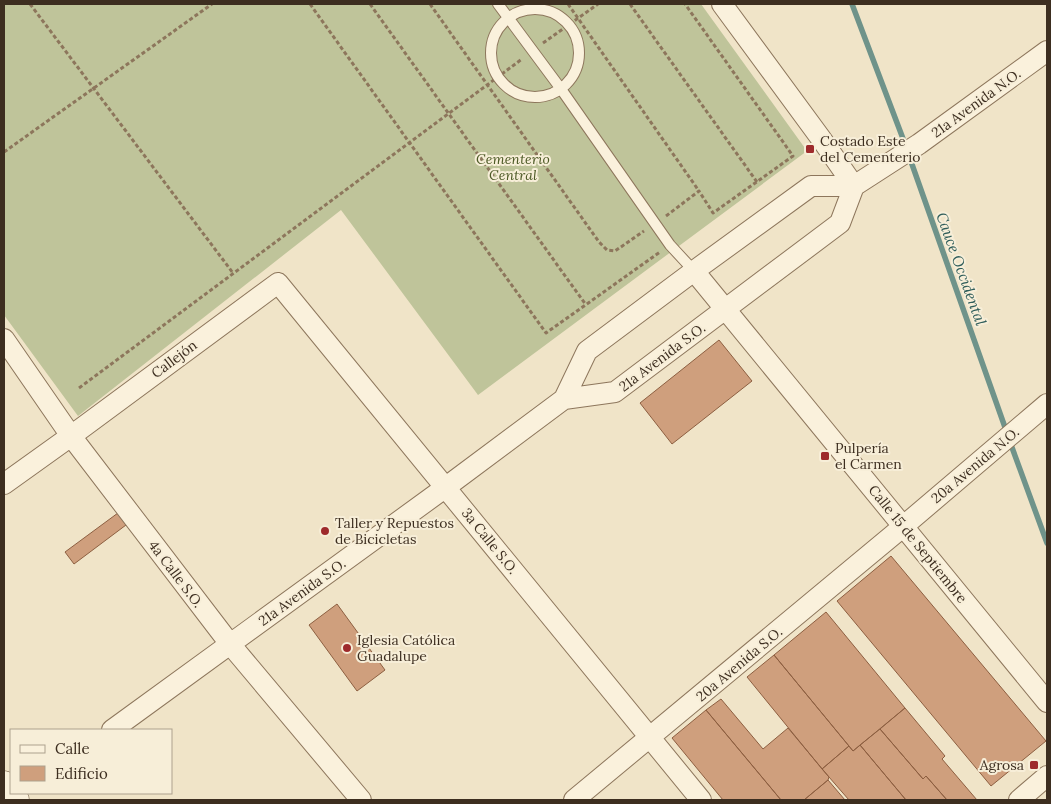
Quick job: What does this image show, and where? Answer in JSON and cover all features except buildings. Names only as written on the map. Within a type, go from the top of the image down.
[{"type":"street","points":[[722,4],[854,186]]},
{"type":"street","name":"21a Avenida N.O.","points":[[854,186],[919,144],[1047,51]]},
{"type":"street","points":[[694,270],[811,186],[854,186]]},
{"type":"street","points":[[725,309],[840,223],[854,186]]},
{"type":"street","name":"Calle 15 de Septiembre","points":[[694,270],[1047,702]]},
{"type":"street","name":"21a Avenida S.O.","points":[[113,729],[564,399],[587,351],[694,270]]},
{"type":"street","name":"Callejón","points":[[4,484],[278,282]]},
{"type":"street","name":"3a Calle S.O.","points":[[278,282],[701,800]]},
{"type":"street","name":"21a Avenida S.O.","points":[[564,399],[615,392],[725,309]]},
{"type":"street","name":"4a Calle S.O.","points":[[4,339],[71,436],[230,644],[361,800]]},
{"type":"street","name":"20a Avenida N.O.","points":[[903,526],[1047,404]]},
{"type":"street","name":"20a Avenida S.O.","points":[[574,800],[651,738],[903,526]]},
{"type":"street","points":[[1019,800],[1047,776]]},
{"type":"lane","points":[[498,4],[561,89],[670,245],[694,270]]},
{"type":"lane","points":[[533,9],[546,11],[558,16],[568,24],[575,36],[579,50],[577,64],[572,77],[561,89],[550,95],[535,97],[520,95],[507,88],[498,76],[491,61],[491,44],[497,30],[508,18],[520,12],[533,9]]},
{"type":"path","points":[[30,4],[233,273]]},
{"type":"path","points":[[4,152],[212,4]]},
{"type":"path","points":[[310,4],[546,333],[670,245]]},
{"type":"path","points":[[370,4],[586,304]]},
{"type":"path","points":[[430,4],[599,242],[607,250],[616,251],[699,191]]},
{"type":"path","points":[[568,4],[713,213],[794,156],[685,4]]},
{"type":"path","points":[[79,388],[568,24],[598,4]]},
{"type":"path","points":[[630,4],[758,182]]},
{"type":"green space","name":"Cementerio Central","points":[[4,4],[701,4],[807,151],[478,395],[341,210],[78,416],[4,315]]},
{"type":"waterway","name":"Cauce Occidental","points":[[852,4],[902,136],[1007,433]]},
{"type":"waterway","name":"Cauce Occidental","points":[[1010,442],[1047,543]]},
{"type":"place","name":"Costado Este del Cementerio","points":[[810,149]]},
{"type":"place","name":"Pulpería el Carmen","points":[[825,456]]},
{"type":"place","name":"Taller y Repuestos de Bicicletas","points":[[325,531]]},
{"type":"place","name":"Iglesia Católica Guadalupe","points":[[347,648]]},
{"type":"place","name":"Agrosa","points":[[1034,765]]}]
